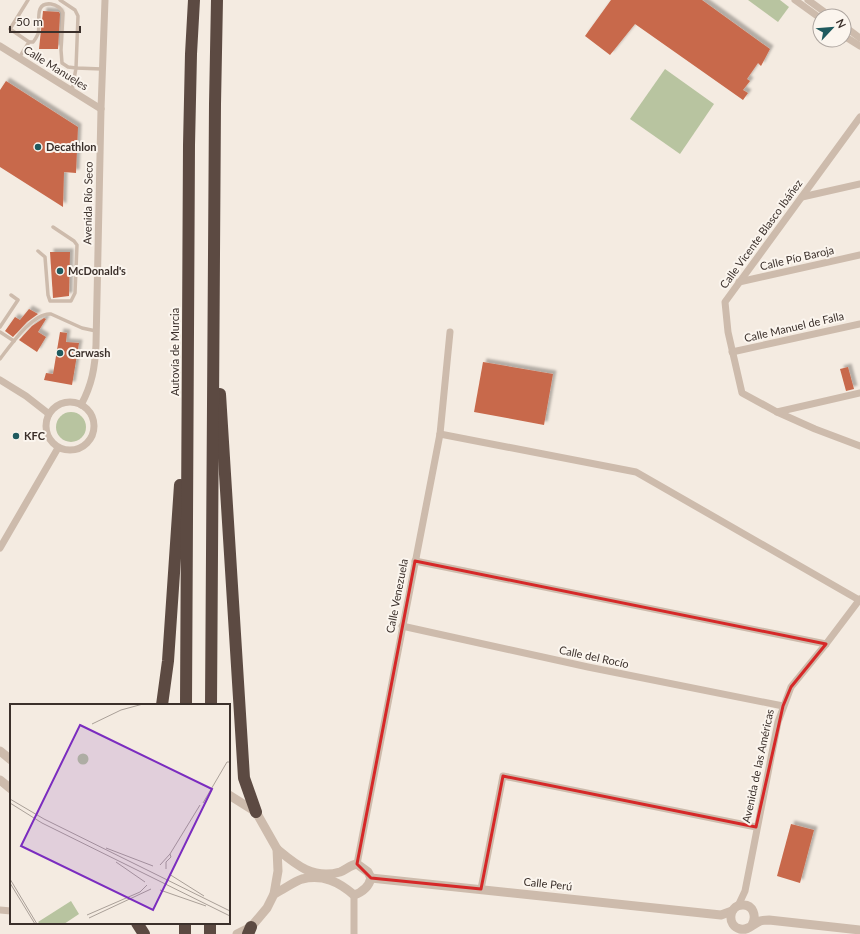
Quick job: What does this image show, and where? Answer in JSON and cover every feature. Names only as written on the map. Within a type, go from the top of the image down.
[{"type":"highway","name":"Autovía de Murcia","points":[[186,704],[190,112],[194,0]]},
{"type":"highway","points":[[211,704],[215,66],[217,0]]},
{"type":"highway","points":[[214,298],[244,778],[256,812]]},
{"type":"highway","points":[[162,704],[168,661],[188,366]]},
{"type":"highway","points":[[138,924],[144,934]]},
{"type":"street","name":"Avenida Río Seco","points":[[81,405],[85,398],[94,371],[105,0]]},
{"type":"street","points":[[795,0],[812,12]]},
{"type":"street","points":[[808,0],[819,8]]},
{"type":"street","name":"Calle Manueles","points":[[0,46],[101,109]]},
{"type":"street","name":"Calle Vicente Blasco Ibáñez","points":[[860,117],[739,282],[726,302],[728,332],[742,393],[777,412],[815,429],[860,446]]},
{"type":"street","points":[[802,197],[860,184]]},
{"type":"street","name":"Calle Pío Baroja","points":[[739,282],[860,255]]},
{"type":"street","name":"Calle Manuel de Falla","points":[[732,352],[860,324]]},
{"type":"street","name":"Calle Venezuela","points":[[357,864],[440,434],[450,332]]},
{"type":"street","points":[[0,380],[26,396],[49,414]]},
{"type":"street","points":[[777,412],[860,393]]},
{"type":"street","points":[[71,402],[81,405],[88,409],[95,423],[92,438],[87,445],[80,449],[73,451],[58,448],[52,443],[46,429],[46,421],[49,414],[61,404],[71,402]]},
{"type":"street","points":[[440,434],[636,472],[860,600]]},
{"type":"street","points":[[0,548],[58,448]]},
{"type":"street","points":[[415,561],[826,644]]},
{"type":"street","name":"Avenida de las Américas","points":[[742,908],[756,826],[778,722],[783,706],[791,687],[860,600]]},
{"type":"street","name":"Calle del Rocío","points":[[402,626],[588,667],[783,706]]},
{"type":"street","points":[[0,751],[10,759]]},
{"type":"street","points":[[481,889],[503,776],[756,826]]},
{"type":"street","points":[[0,780],[10,788]]},
{"type":"street","points":[[230,796],[256,812],[276,849],[278,871],[274,894],[267,908],[250,930],[237,934]]},
{"type":"street","points":[[276,849],[297,865],[308,871],[323,873],[338,872],[357,864],[368,872],[371,878],[369,884],[360,893],[354,895]]},
{"type":"street","points":[[274,894],[301,880],[314,878],[335,881],[354,895]]},
{"type":"street","name":"Calle Perú","points":[[371,878],[721,915],[742,908]]},
{"type":"street","points":[[354,895],[354,934]]},
{"type":"street","points":[[734,928],[730,915],[742,908]]},
{"type":"street","points":[[742,908],[769,920]]},
{"type":"street","points":[[742,908],[755,918],[747,929]]},
{"type":"street","points":[[0,910],[10,911]]},
{"type":"street","points":[[721,915],[734,928],[742,930],[747,929],[761,920],[860,930]]},
{"type":"street","points":[[138,924],[151,934]]},
{"type":"lane","points":[[28,0],[10,29],[30,42]]},
{"type":"lane","points":[[60,0],[75,10],[78,16],[76,68],[72,92]]},
{"type":"lane","points":[[19,59],[30,42],[33,42],[38,34],[40,9],[42,6],[47,4],[58,6],[64,13],[61,50],[62,63],[68,67],[102,69]]},
{"type":"lane","points":[[38,251],[45,257],[48,295],[50,301],[71,301],[75,293],[77,245],[53,227]]},
{"type":"lane","points":[[0,327],[18,300],[11,295]]},
{"type":"lane","points":[[0,359],[14,341],[36,318],[46,313],[82,328],[96,331]]},
{"type":"lane","points":[[0,332],[14,341]]},
{"type":"highlighted area","points":[[415,561],[826,644],[791,687],[783,706],[756,827],[503,776],[481,889],[371,878],[357,864]]},
{"type":"green space","points":[[748,0],[780,0],[789,7],[778,22]]},
{"type":"green space","points":[[665,69],[714,104],[680,154],[630,119]]},
{"type":"green space","points":[[71,412],[82,416],[86,427],[82,438],[71,442],[60,438],[56,427],[60,416]]},
{"type":"building","points":[[611,0],[702,0],[770,49],[761,66],[758,63],[747,79],[750,81],[743,90],[748,93],[743,100],[635,24],[610,55],[585,36]]},
{"type":"building","points":[[43,11],[59,12],[60,14],[58,49],[39,49]]},
{"type":"building","name":"Decathlon","points":[[6,81],[78,127],[76,173],[64,172],[63,207],[0,167],[0,90]]},
{"type":"building","points":[[50,252],[70,252],[69,296],[53,298]]},
{"type":"building","points":[[29,309],[38,314],[27,322],[13,337],[5,331],[15,317],[20,320]]},
{"type":"building","points":[[44,318],[46,319],[38,332],[46,337],[37,352],[19,340],[32,326]]},
{"type":"building","points":[[60,332],[67,333],[66,342],[79,343],[72,385],[44,380],[46,373],[53,374]]},
{"type":"building","points":[[483,362],[553,374],[544,425],[474,412]]},
{"type":"building","points":[[848,367],[854,389],[846,391],[840,369]]},
{"type":"building","points":[[791,824],[814,830],[800,883],[777,876]]},
{"type":"place","name":"Decathlon","points":[[38,147]]},
{"type":"place","name":"McDonald's","points":[[60,271]]},
{"type":"place","name":"Carwash","points":[[60,353]]},
{"type":"place","name":"KFC","points":[[16,436]]}]
